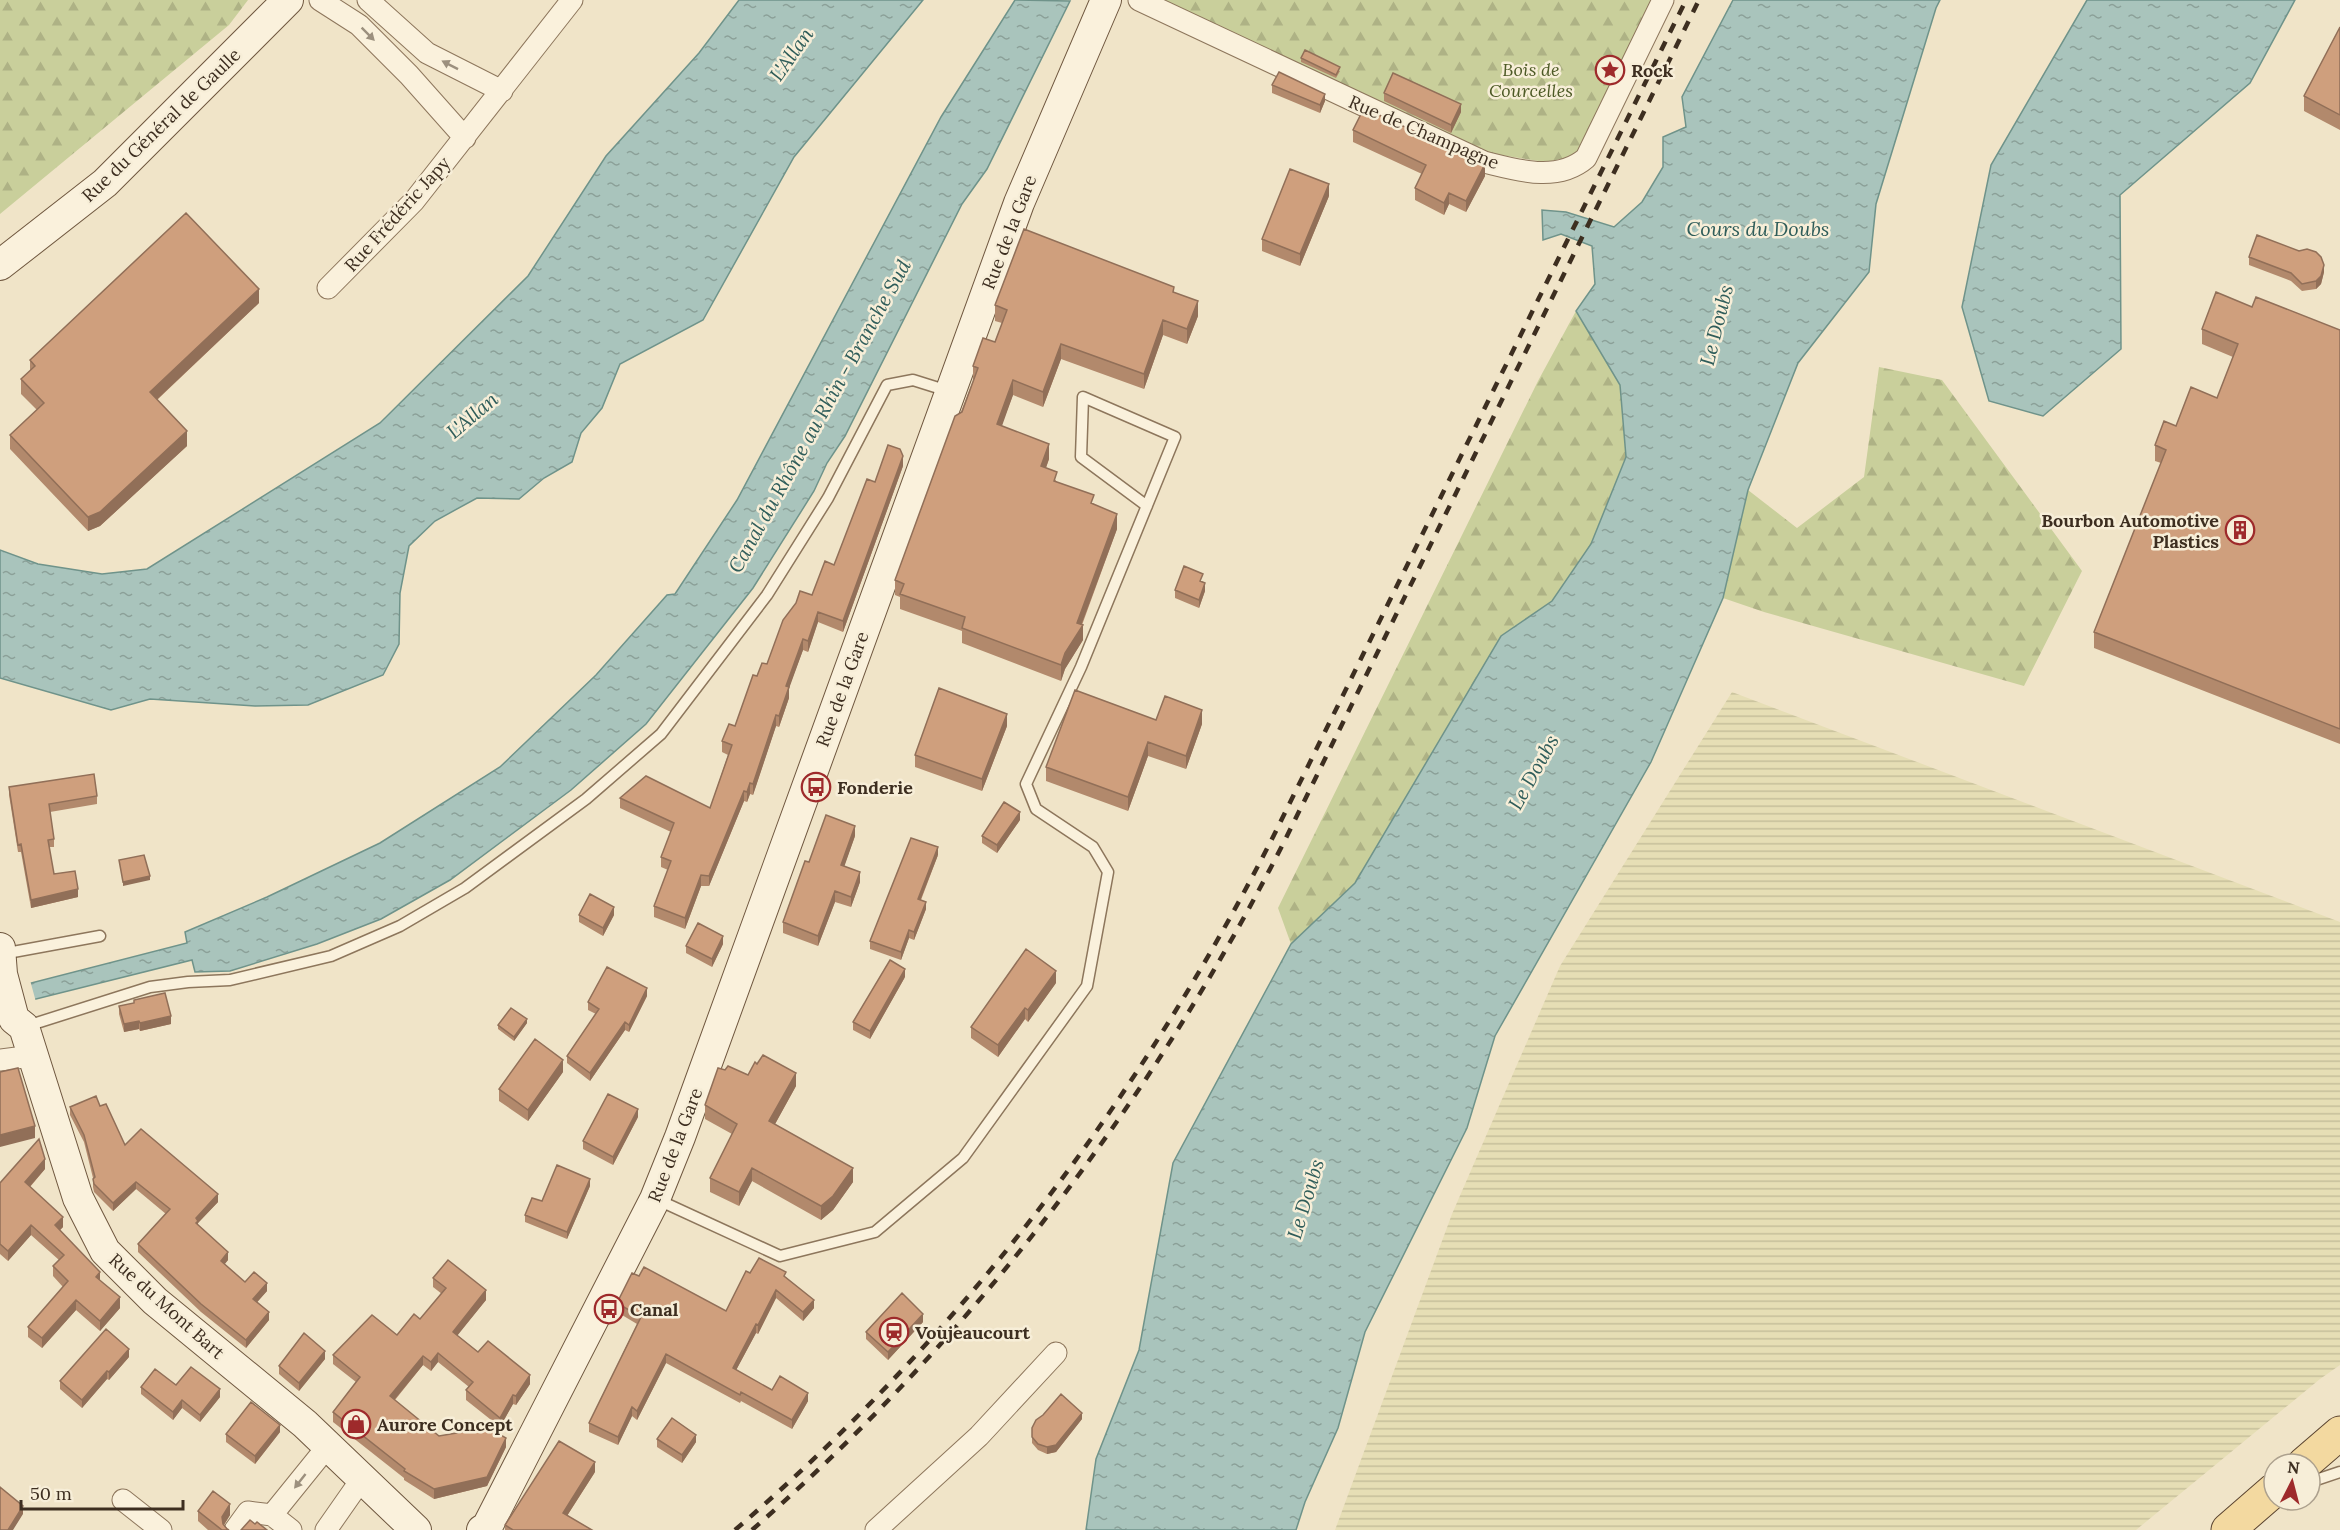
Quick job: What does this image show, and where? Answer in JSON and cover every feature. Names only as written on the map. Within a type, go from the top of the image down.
[{"type":"main road","name":"Rue du Général de Gaulle","points":[[0,265],[105,183],[288,0]]},
{"type":"main road","name":"Rue de la Gare","points":[[482,1530],[487,1527],[655,1199],[680,1137],[1018,203],[1106,0]]},
{"type":"main road","name":"Rue du Mont Bart","points":[[1,959],[19,1023],[33,1056],[78,1198],[105,1251],[155,1301],[305,1424],[416,1530]]},
{"type":"main road","points":[[2318,1452],[2340,1432]]},
{"type":"main road","points":[[2322,1458],[2340,1446]]},
{"type":"main road","points":[[2228,1530],[2262,1501]]},
{"type":"street","points":[[320,0],[359,25],[409,75],[465,138]]},
{"type":"street","points":[[368,0],[427,53],[502,91]]},
{"type":"street","name":"Rue Frédéric Japy","points":[[328,288],[414,201],[572,0]]},
{"type":"street","name":"Rue de Champagne","points":[[1139,0],[1484,162],[1542,172],[1566,171],[1586,158],[1663,0]]},
{"type":"street","points":[[0,1060],[33,1056]]},
{"type":"street","points":[[876,1530],[979,1436],[1056,1353]]},
{"type":"street","points":[[273,1515],[327,1447]]},
{"type":"street","points":[[326,1530],[362,1480]]},
{"type":"street","points":[[123,1500],[161,1530]]},
{"type":"street","points":[[235,1530],[248,1512],[273,1515],[291,1530]]},
{"type":"lane","points":[[19,1023],[150,987],[230,980],[331,956],[399,927],[465,888],[586,799],[661,734],[767,595],[828,498],[886,385],[913,380],[950,391]]},
{"type":"lane","points":[[655,1199],[780,1256],[875,1232],[963,1158],[1087,986],[1108,872],[1093,847],[1036,809],[1026,784],[1081,668],[1147,507],[1175,437],[1083,397],[1080,457],[1147,507]]},
{"type":"lane","points":[[1,959],[100,936]]},
{"type":"lane","points":[[2322,1478],[2340,1472]]},
{"type":"shaded area","points":[[1732,692],[2340,922],[2340,1365],[2136,1530],[1335,1530],[1452,1214],[1560,966]]},
{"type":"green space","points":[[0,0],[248,0],[229,25],[0,214]]},
{"type":"green space","name":"Bois de Courcelles","points":[[1158,0],[1658,0],[1578,156],[1545,162],[1488,153]]},
{"type":"green space","points":[[1576,311],[1620,385],[1626,457],[1591,544],[1552,601],[1501,636],[1355,883],[1291,944],[1278,908],[1538,381]]},
{"type":"green space","points":[[1879,367],[1942,380],[2082,571],[2024,686],[1764,612],[1723,598],[1748,490],[1797,528],[1864,477]]},
{"type":"water","name":"L'Allan","points":[[739,0],[923,0],[794,157],[703,320],[620,364],[602,408],[581,433],[572,462],[544,478],[519,499],[477,498],[435,521],[409,546],[400,593],[399,644],[383,675],[308,705],[255,706],[150,699],[111,710],[0,678],[0,550],[38,564],[102,574],[147,569],[380,423],[528,276],[606,156],[699,53]]},
{"type":"water","name":"Canal du Rhône au Rhin - Branche Sud","points":[[1015,0],[1070,1],[987,169],[962,204],[845,436],[827,463],[814,491],[753,588],[646,724],[571,790],[450,880],[381,919],[317,944],[230,971],[195,972],[192,960],[0,1008],[0,991],[187,943],[185,932],[267,897],[380,843],[500,767],[596,675],[667,595],[675,594],[737,500],[941,117]]},
{"type":"water","points":[[1733,0],[1940,0],[1876,204],[1869,272],[1798,363],[1748,490],[1723,598],[1651,762],[1495,1036],[1467,1128],[1365,1332],[1338,1428],[1305,1502],[1296,1530],[1086,1530],[1096,1459],[1139,1350],[1173,1163],[1291,944],[1355,883],[1501,636],[1552,601],[1591,544],[1626,457],[1620,385],[1576,311],[1595,284],[1592,246],[1561,234],[1543,240],[1542,210],[1566,212],[1614,227],[1642,202],[1663,167],[1663,137],[1686,127],[1682,97]]},
{"type":"water","points":[[2087,0],[2295,0],[2250,83],[2120,195],[2121,349],[2043,416],[1989,401],[1962,307],[1991,165]]},
{"type":"pier","points":[[30,980],[36,1002],[0,1011],[0,988]]},
{"type":"building","points":[[2340,27],[2340,115],[2304,96]]},
{"type":"building","points":[[1305,50],[1340,67],[1336,75],[1301,58]]},
{"type":"building","points":[[1279,72],[1325,94],[1320,105],[1272,85]]},
{"type":"building","points":[[1393,73],[1461,104],[1451,125],[1384,93]]},
{"type":"building","points":[[1364,108],[1485,164],[1466,201],[1449,193],[1444,203],[1415,188],[1426,165],[1353,130]]},
{"type":"building","points":[[1290,169],[1329,184],[1300,254],[1262,239]]},
{"type":"building","points":[[186,213],[259,289],[150,392],[187,431],[100,512],[88,517],[10,435],[44,403],[21,379],[35,366],[30,360]]},
{"type":"building","points":[[1024,229],[1174,287],[1173,292],[1198,301],[1187,329],[1163,320],[1144,374],[1061,344],[1043,392],[1013,380],[997,424],[1049,444],[1041,466],[1057,472],[1054,481],[1094,495],[1091,503],[1117,514],[1077,623],[1083,625],[1065,653],[1061,665],[962,628],[965,617],[900,594],[904,584],[895,580],[955,416],[962,412],[978,368],[973,366],[983,338],[995,342],[1007,310],[995,305]]},
{"type":"building","points":[[2257,235],[2299,251],[2307,249],[2316,252],[2324,265],[2321,276],[2316,281],[2302,284],[2291,273],[2249,257]]},
{"type":"building","name":"Bourbon Automotive Plastics","points":[[2216,292],[2252,307],[2256,297],[2340,330],[2340,729],[2094,632],[2166,450],[2155,445],[2164,421],[2176,426],[2191,387],[2217,398],[2238,344],[2202,329]]},
{"type":"building","points":[[888,445],[900,449],[903,456],[843,621],[818,612],[808,641],[803,639],[786,686],[789,687],[779,716],[776,715],[753,784],[750,783],[747,792],[744,791],[709,876],[701,875],[685,918],[654,906],[671,861],[661,857],[674,823],[620,798],[646,776],[710,808],[732,745],[722,741],[729,724],[735,726],[753,675],[757,676],[762,663],[767,664],[783,620],[796,603],[800,591],[812,595],[825,561],[834,565],[867,479],[875,482]]},
{"type":"building","points":[[1184,566],[1203,574],[1200,581],[1205,583],[1199,600],[1175,590]]},
{"type":"building","points":[[939,688],[1007,714],[982,779],[915,755]]},
{"type":"building","points":[[1075,690],[1156,720],[1165,696],[1202,710],[1186,756],[1148,742],[1128,797],[1046,767]]},
{"type":"building","points":[[94,774],[97,796],[49,804],[54,839],[48,840],[54,874],[75,871],[78,889],[31,900],[21,844],[18,845],[9,787]]},
{"type":"building","points":[[1004,802],[1020,812],[997,845],[982,836]]},
{"type":"building","points":[[826,815],[855,826],[841,865],[860,872],[851,897],[835,891],[818,936],[783,922],[805,861],[809,862]]},
{"type":"building","points":[[911,838],[938,847],[918,899],[926,902],[914,932],[909,930],[901,952],[870,941]]},
{"type":"building","points":[[144,855],[150,876],[123,882],[119,860]]},
{"type":"building","points":[[590,894],[614,907],[603,928],[579,915]]},
{"type":"building","points":[[698,923],[723,936],[712,959],[686,946]]},
{"type":"building","points":[[1026,949],[1056,971],[1028,1010],[1025,1008],[998,1045],[971,1027]]},
{"type":"building","points":[[890,960],[905,969],[870,1031],[853,1022]]},
{"type":"building","points":[[607,967],[647,988],[629,1025],[625,1022],[590,1073],[567,1056],[599,1009],[588,1002]]},
{"type":"building","points":[[165,993],[171,1016],[124,1024],[119,1006]]},
{"type":"building","points":[[511,1008],[527,1019],[514,1037],[498,1025]]},
{"type":"building","points":[[535,1039],[563,1060],[528,1110],[499,1089]]},
{"type":"building","points":[[763,1055],[796,1073],[769,1121],[853,1168],[833,1196],[821,1206],[752,1168],[739,1192],[710,1178],[737,1124],[705,1105],[718,1068],[725,1070],[728,1066],[748,1075],[755,1062],[757,1064]]},
{"type":"building","points":[[18,1068],[35,1126],[0,1135],[0,1072]]},
{"type":"building","points":[[608,1094],[638,1109],[613,1157],[583,1141]]},
{"type":"building","points":[[96,1096],[100,1106],[106,1104],[125,1145],[141,1129],[218,1194],[196,1218],[198,1221],[196,1223],[228,1252],[221,1261],[245,1282],[254,1272],[267,1283],[253,1299],[269,1312],[246,1340],[201,1304],[138,1244],[170,1209],[136,1182],[113,1203],[94,1184],[95,1177],[84,1135],[70,1107]]},
{"type":"building","points":[[39,1139],[45,1159],[25,1182],[63,1217],[55,1225],[100,1272],[96,1277],[120,1297],[100,1321],[76,1300],[42,1338],[28,1327],[68,1281],[53,1266],[64,1255],[31,1225],[8,1251],[0,1244],[0,1183]]},
{"type":"building","points":[[557,1165],[590,1179],[567,1232],[525,1215],[532,1198],[542,1201]]},
{"type":"building","points":[[759,1258],[786,1272],[784,1276],[814,1300],[803,1312],[776,1290],[733,1368],[772,1390],[780,1376],[808,1393],[792,1420],[741,1392],[740,1395],[666,1354],[637,1411],[632,1407],[618,1437],[589,1423],[641,1317],[617,1303],[632,1273],[639,1276],[644,1267],[726,1311],[746,1271],[750,1273]]},
{"type":"building","points":[[448,1260],[486,1290],[453,1332],[478,1352],[488,1341],[530,1375],[516,1396],[513,1395],[500,1418],[466,1390],[473,1382],[438,1353],[431,1362],[423,1356],[390,1396],[439,1436],[480,1429],[482,1424],[506,1438],[487,1477],[434,1489],[404,1471],[405,1469],[333,1412],[360,1377],[333,1355],[372,1315],[397,1335],[414,1314],[420,1319],[446,1288],[433,1278]]},
{"type":"building","name":"Voujeaucourt","points":[[902,1293],[923,1314],[888,1352],[866,1332]]},
{"type":"building","points":[[106,1329],[129,1349],[82,1400],[60,1381]]},
{"type":"building","points":[[304,1333],[325,1351],[299,1383],[279,1366]]},
{"type":"building","points":[[191,1367],[220,1389],[200,1415],[182,1400],[173,1412],[141,1387],[155,1369],[176,1385]]},
{"type":"building","points":[[1061,1394],[1082,1413],[1056,1445],[1047,1447],[1038,1444],[1032,1437],[1032,1428],[1036,1420]]},
{"type":"building","points":[[251,1402],[280,1425],[255,1456],[226,1434]]},
{"type":"building","points":[[672,1418],[696,1435],[682,1455],[657,1439]]},
{"type":"building","points":[[559,1441],[595,1462],[563,1513],[592,1530],[513,1530],[505,1525]]},
{"type":"building","points":[[0,1487],[23,1506],[8,1530],[0,1530]]},
{"type":"building","points":[[213,1491],[230,1504],[222,1517],[223,1524],[229,1530],[222,1530],[198,1511]]},
{"type":"building","points":[[250,1520],[255,1524],[257,1522],[267,1530],[241,1530]]},
{"type":"railway","points":[[735,1530],[818,1455],[896,1376],[970,1294],[1039,1209],[1104,1121],[1164,1029],[1221,933],[1274,835],[1686,0]]},
{"type":"railway","points":[[752,1530],[833,1456],[910,1378],[983,1296],[1052,1211],[1116,1123],[1177,1031],[1233,937],[1285,840],[1699,0]]},
{"type":"place","name":"Rock","points":[[1610,70]]},
{"type":"place","name":"Bourbon Automotive Plastics","points":[[2240,530]]},
{"type":"place","name":"Fonderie","points":[[816,787]]},
{"type":"place","name":"Canal","points":[[609,1309]]},
{"type":"place","name":"Voujeaucourt","points":[[894,1332]]},
{"type":"place","name":"Aurore Concept","points":[[356,1424]]},
{"type":"water label","name":"Cours du Doubs","points":[[1758,228]]},
{"type":"water label","name":"Le Doubs","points":[[1716,325]]},
{"type":"water label","name":"Le Doubs","points":[[1533,772]]},
{"type":"water label","name":"Le Doubs","points":[[1305,1199]]}]
